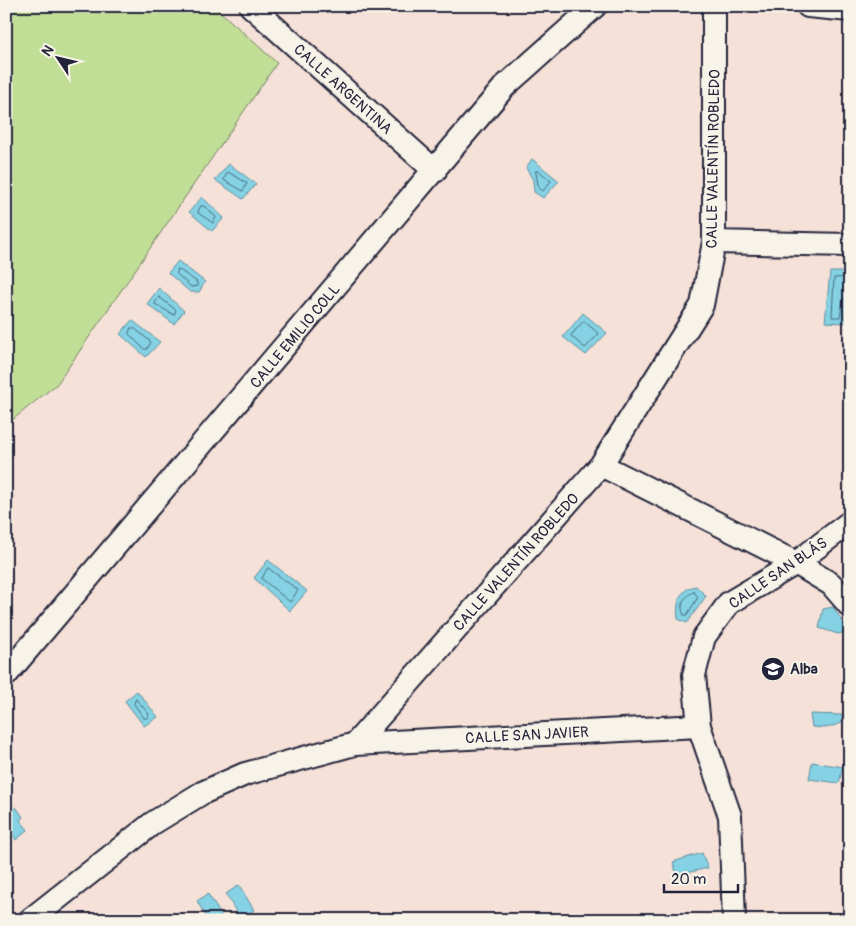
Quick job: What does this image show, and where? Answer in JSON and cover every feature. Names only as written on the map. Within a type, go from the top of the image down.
[{"type":"street","name":"CALLE ARGENTINA","points":[[251,6],[435,171]]},
{"type":"street","name":"CALLE EMILIO COLL","points":[[6,675],[506,86],[595,6]]},
{"type":"street","name":"CALLE VALENTÍN ROBLEDO","points":[[355,744],[602,466],[702,305],[714,242],[714,6]]},
{"type":"street","points":[[808,6],[850,10]]},
{"type":"street","points":[[714,242],[850,245]]},
{"type":"street","points":[[602,466],[796,563],[831,584],[850,606]]},
{"type":"street","name":"CALLE SAN BLÁS","points":[[734,920],[730,816],[699,726],[694,675],[704,637],[729,603],[796,563],[850,522]]},
{"type":"street","name":"CALLE SAN JAVIER","points":[[355,744],[699,726]]},
{"type":"street","points":[[30,920],[153,823],[202,793],[245,774],[355,744]]},
{"type":"green space","points":[[6,6],[214,6],[277,63],[57,384],[6,425]]},
{"type":"water","points":[[532,159],[559,181],[543,198],[534,192],[533,180],[526,168]]},
{"type":"water","points":[[229,164],[256,184],[243,199],[215,180]]},
{"type":"water","points":[[202,197],[224,218],[212,231],[189,212]]},
{"type":"water","points":[[178,261],[205,282],[199,292],[190,292],[168,273]]},
{"type":"water","points":[[830,272],[850,272],[845,323],[825,322]]},
{"type":"water","points":[[159,288],[184,311],[174,324],[147,304]]},
{"type":"water","points":[[583,313],[607,333],[586,355],[563,337]]},
{"type":"water","points":[[132,320],[160,342],[146,357],[120,334]]},
{"type":"water","points":[[268,560],[307,591],[290,611],[254,578]]},
{"type":"water","points":[[696,586],[706,596],[687,623],[678,619],[678,602],[686,590]]},
{"type":"water","points":[[833,607],[846,627],[846,632],[838,634],[819,628],[823,609]]},
{"type":"water","points":[[137,691],[158,717],[144,726],[125,701]]},
{"type":"water","points":[[810,714],[842,715],[842,723],[826,728],[812,727]]},
{"type":"water","points":[[812,762],[843,767],[839,783],[809,779]]},
{"type":"water","points":[[16,807],[23,817],[20,820],[28,830],[16,840],[6,825],[6,815]]},
{"type":"water","points":[[702,853],[708,868],[677,875],[673,862]]},
{"type":"water","points":[[239,885],[254,910],[240,919],[226,894]]},
{"type":"water","points":[[208,894],[224,920],[208,920],[197,901]]},
{"type":"place","name":"Alba","points":[[773,669]]}]
